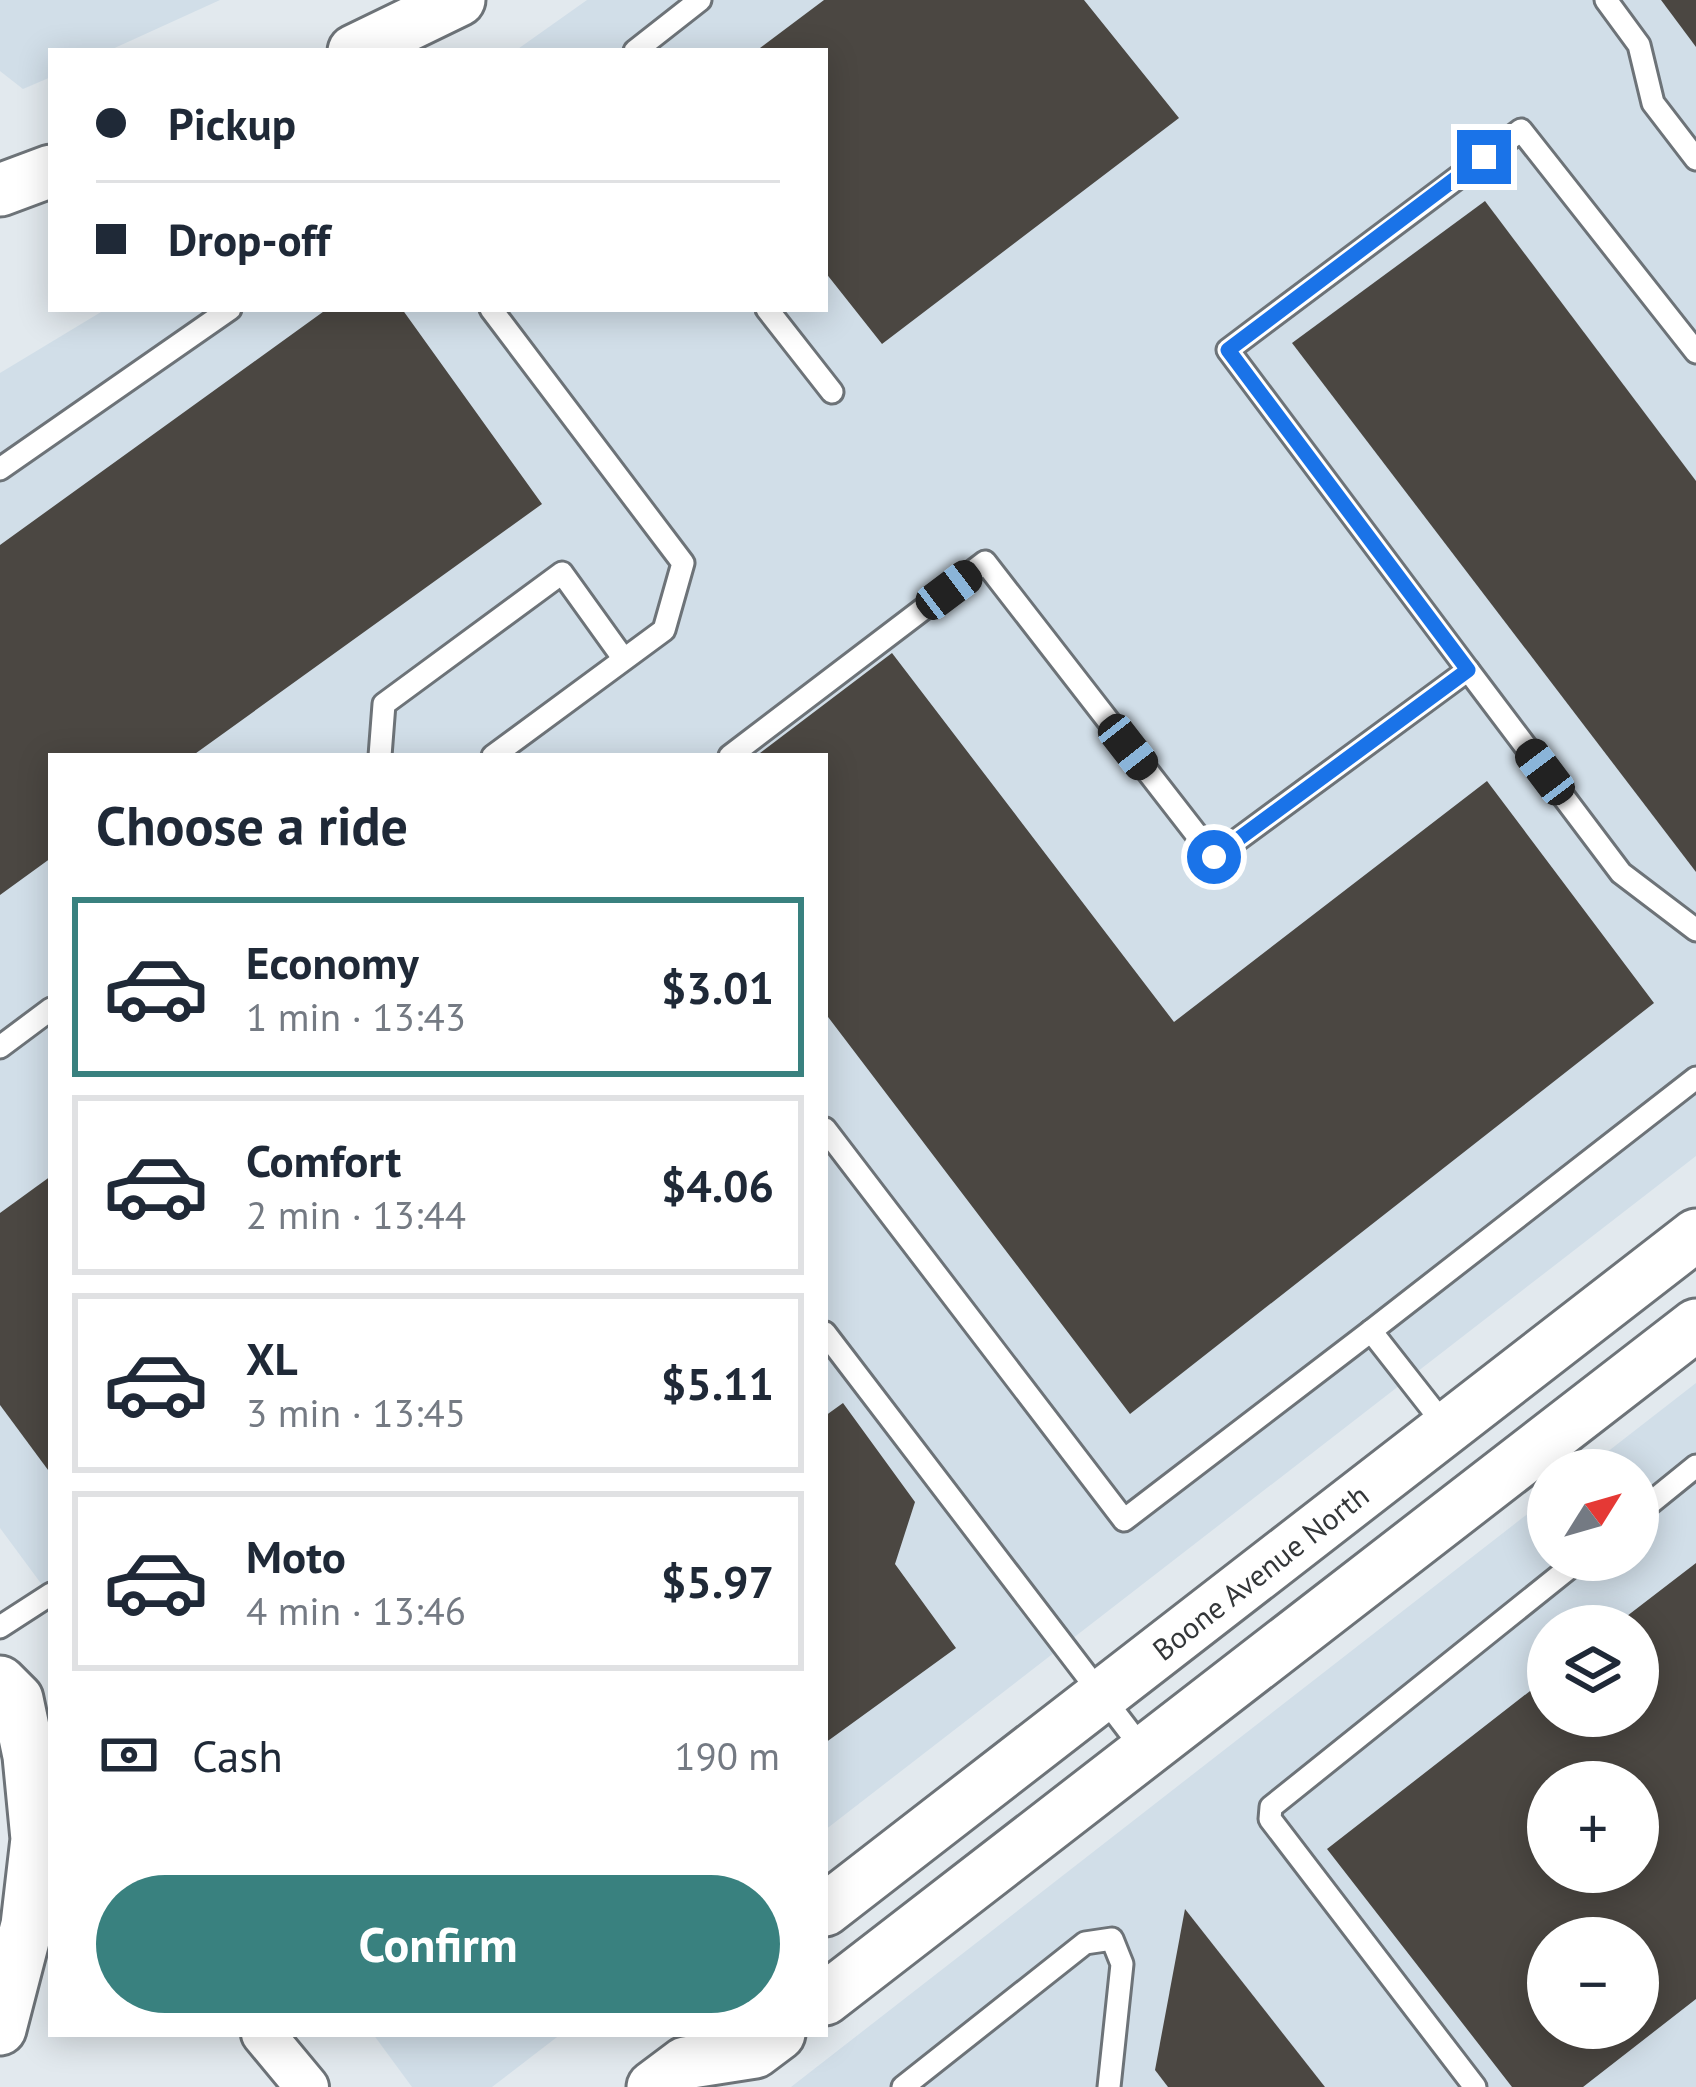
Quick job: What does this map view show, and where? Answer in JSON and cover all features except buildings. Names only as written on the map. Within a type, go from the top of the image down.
[{"type":"street","points":[[360,48],[459,0]]},
{"type":"street","points":[[0,190],[48,172]]},
{"type":"street","name":"Boone Avenue North","points":[[828,1908],[1696,1235]]},
{"type":"street","points":[[828,1998],[1696,1325]]},
{"type":"street","points":[[0,1682],[17,1699],[29,1756],[37,1839],[26,1925],[0,2029]]},
{"type":"street","points":[[265,2037],[307,2087]]},
{"type":"street","points":[[678,2061],[755,2051],[774,2037]]},
{"type":"lane","points":[[638,48],[700,0]]},
{"type":"lane","points":[[1606,0],[1640,45],[1652,103],[1696,159]]},
{"type":"lane","points":[[1696,352],[1521,130],[1228,350],[1622,873],[1696,929]]},
{"type":"lane","points":[[0,469],[226,312]]},
{"type":"lane","points":[[493,312],[682,563],[664,630],[497,753]]},
{"type":"lane","points":[[769,312],[832,392]]},
{"type":"lane","points":[[734,753],[986,562],[1214,857],[1468,670]]},
{"type":"lane","points":[[380,753],[384,704],[562,573],[623,658]]},
{"type":"lane","points":[[0,1047],[48,1011]]},
{"type":"lane","points":[[828,1134],[1124,1520],[1696,1078]]},
{"type":"lane","points":[[1371,1331],[1447,1428]]},
{"type":"lane","points":[[828,1337],[1145,1752]]},
{"type":"lane","points":[[1659,1496],[1696,1466]]},
{"type":"lane","points":[[1475,2087],[1270,1819],[1271,1807],[1553,1581]]},
{"type":"lane","points":[[0,1627],[48,1596]]},
{"type":"lane","points":[[903,2087],[1084,1943],[1112,1939],[1122,1964],[1108,2087]]},
{"type":"shaded area","points":[[0,0],[220,0],[115,48],[48,48],[48,78],[23,89],[0,71]]},
{"type":"shaded area","points":[[587,0],[1696,0],[1696,1156],[828,1828],[828,753],[48,753],[48,1593],[0,1528],[0,373],[101,312],[828,312],[828,48],[519,48]]},
{"type":"shaded area","points":[[1696,1383],[1696,2087],[791,2087],[1527,1514],[1527,1581],[1659,1581],[1659,1449],[1611,1449]]},
{"type":"shaded area","points":[[375,2037],[557,2037],[492,2087],[412,2087]]},
{"type":"route","points":[[1214,857],[1468,670],[1228,350],[1484,157]]}]
